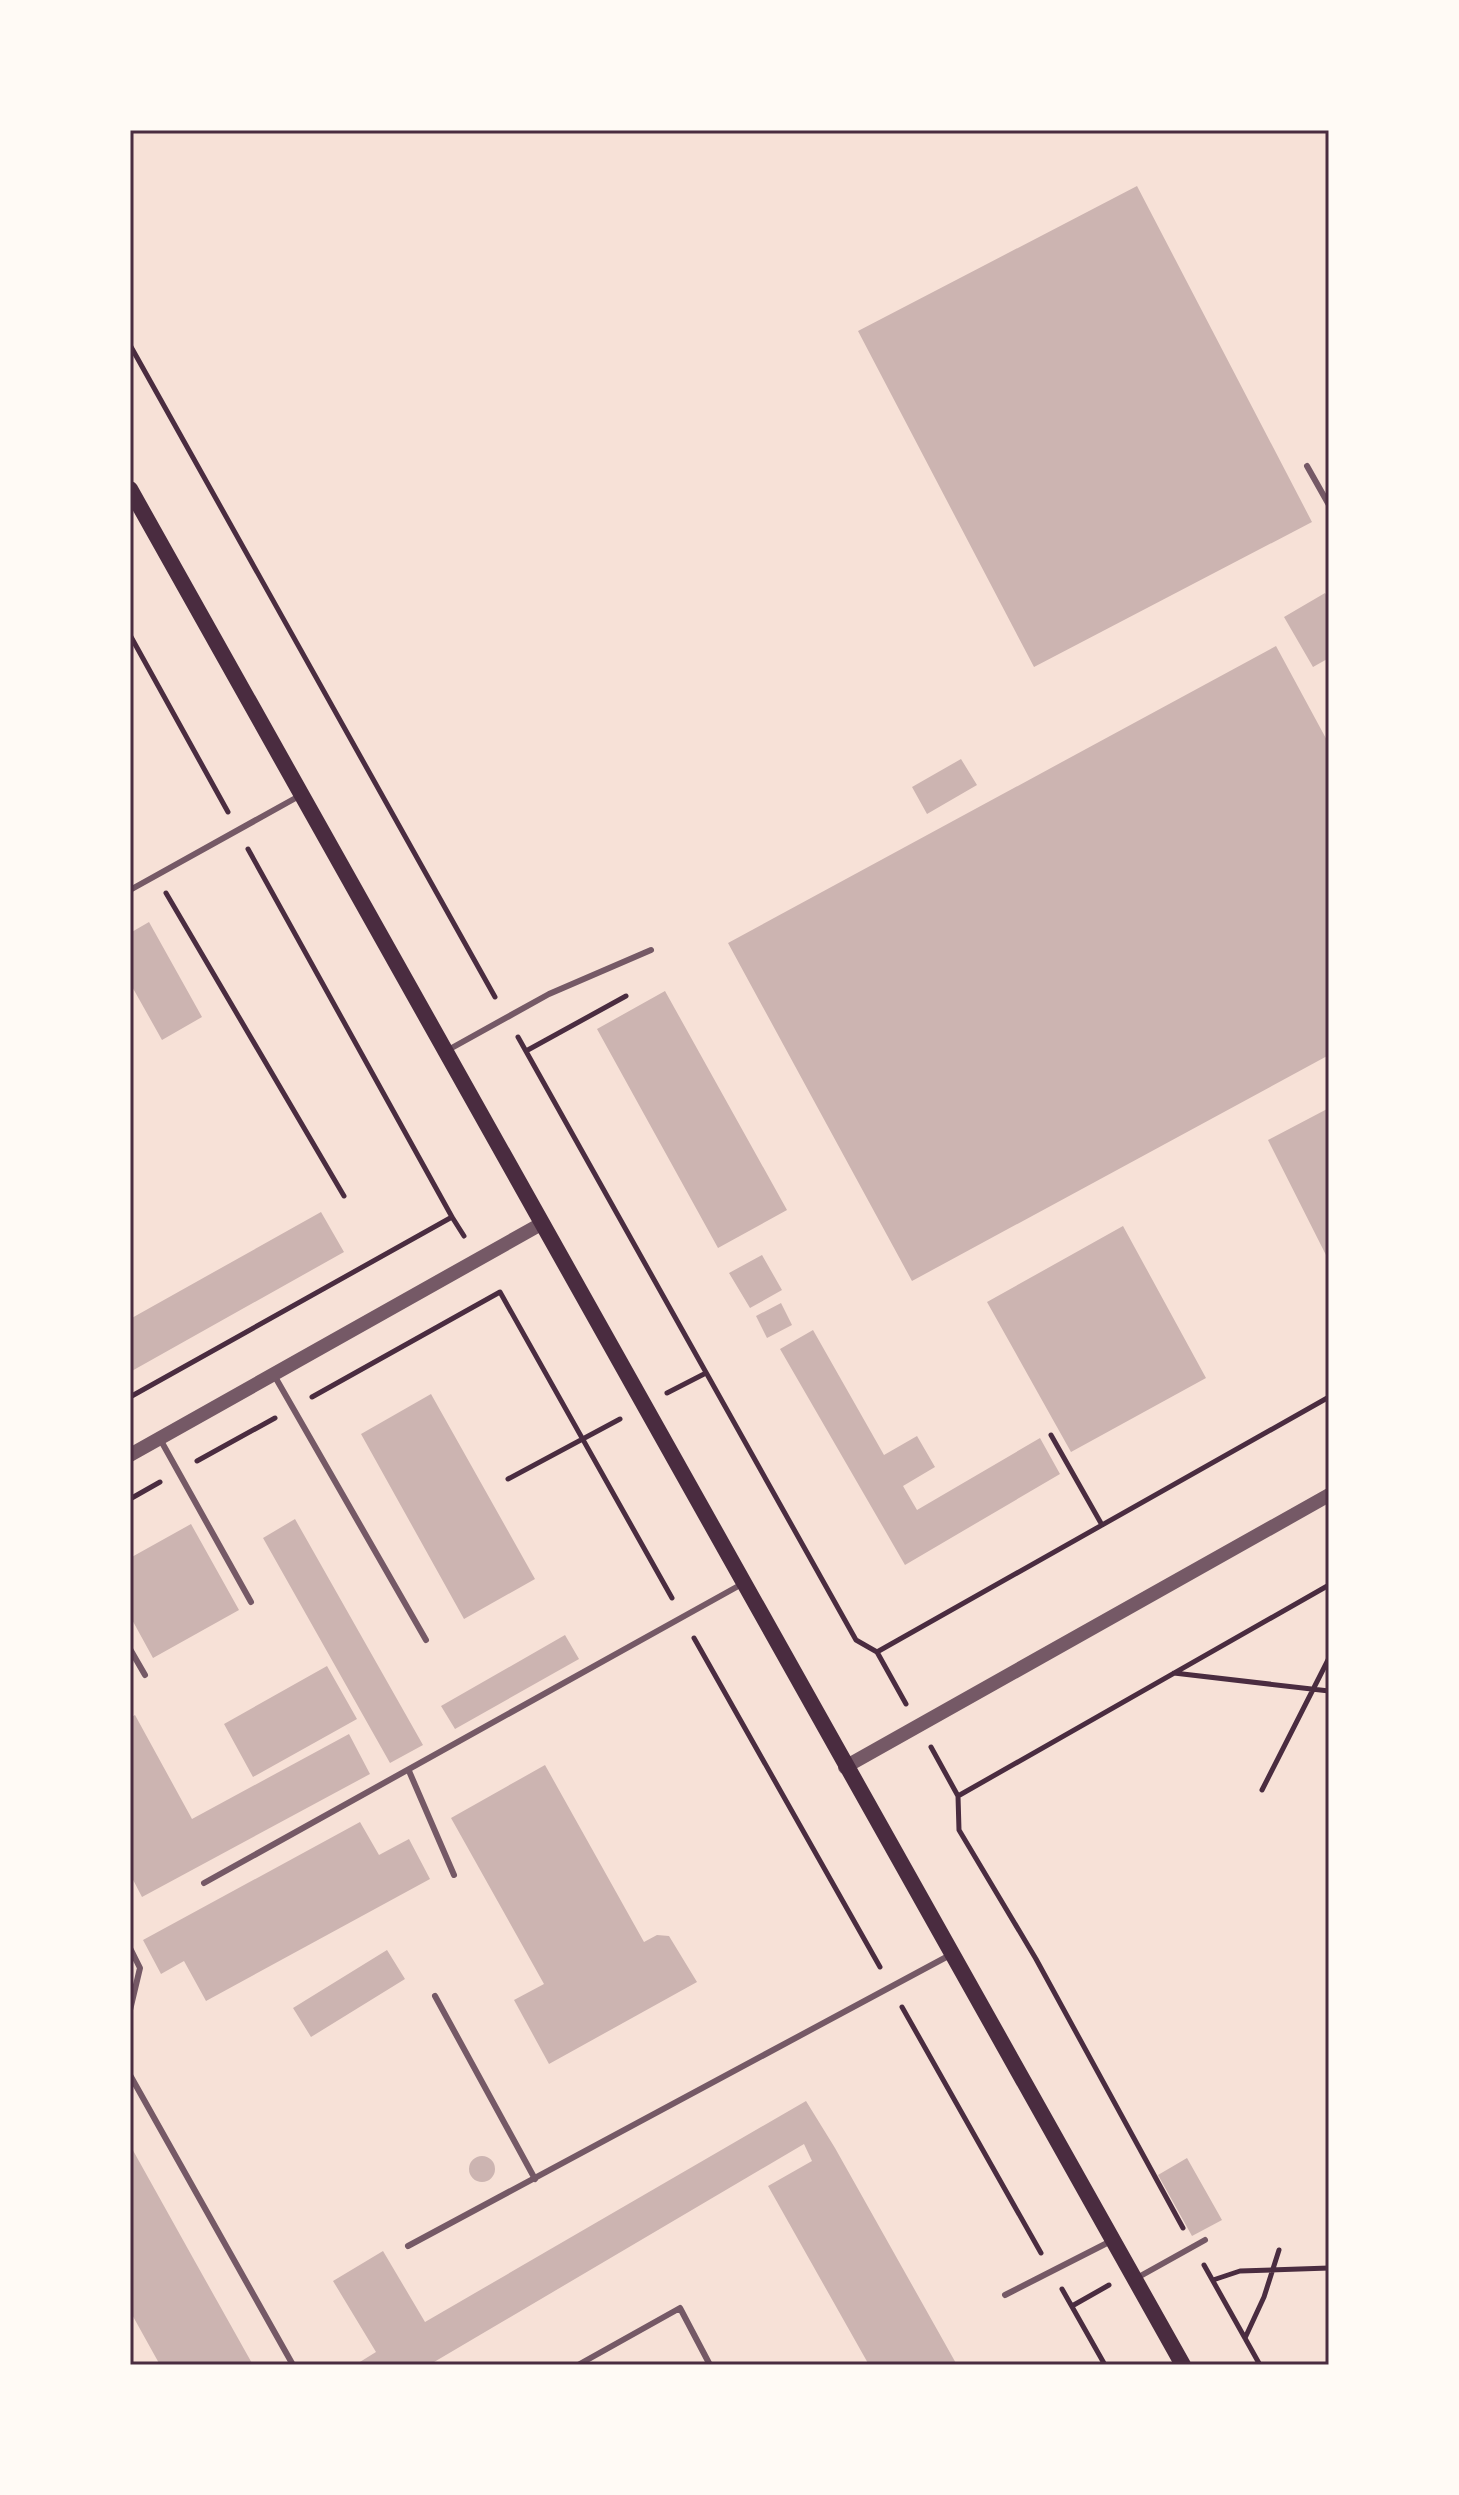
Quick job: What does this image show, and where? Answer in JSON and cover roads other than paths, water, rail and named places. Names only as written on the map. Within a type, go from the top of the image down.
[{"type":"main road","points":[[130,489],[1183,2365]]},
{"type":"street","points":[[130,1455],[541,1224]]},
{"type":"street","points":[[845,1767],[1329,1495]]},
{"type":"lane","points":[[1307,466],[1329,505]]},
{"type":"lane","points":[[130,890],[301,795]]},
{"type":"lane","points":[[445,1051],[549,994],[651,950]]},
{"type":"lane","points":[[274,1375],[426,1640]]},
{"type":"lane","points":[[160,1439],[251,1602]]},
{"type":"lane","points":[[204,1883],[742,1584]]},
{"type":"lane","points":[[130,1649],[145,1675]]},
{"type":"lane","points":[[409,1771],[454,1875]]},
{"type":"lane","points":[[130,1948],[140,1968],[130,2010]]},
{"type":"lane","points":[[408,2246],[952,1954]]},
{"type":"lane","points":[[435,1996],[535,2179]]},
{"type":"lane","points":[[130,2075],[293,2365]]},
{"type":"lane","points":[[1005,2295],[1113,2240]]},
{"type":"lane","points":[[1135,2279],[1205,2240]]},
{"type":"lane","points":[[578,2365],[680,2308],[710,2365]]}]
